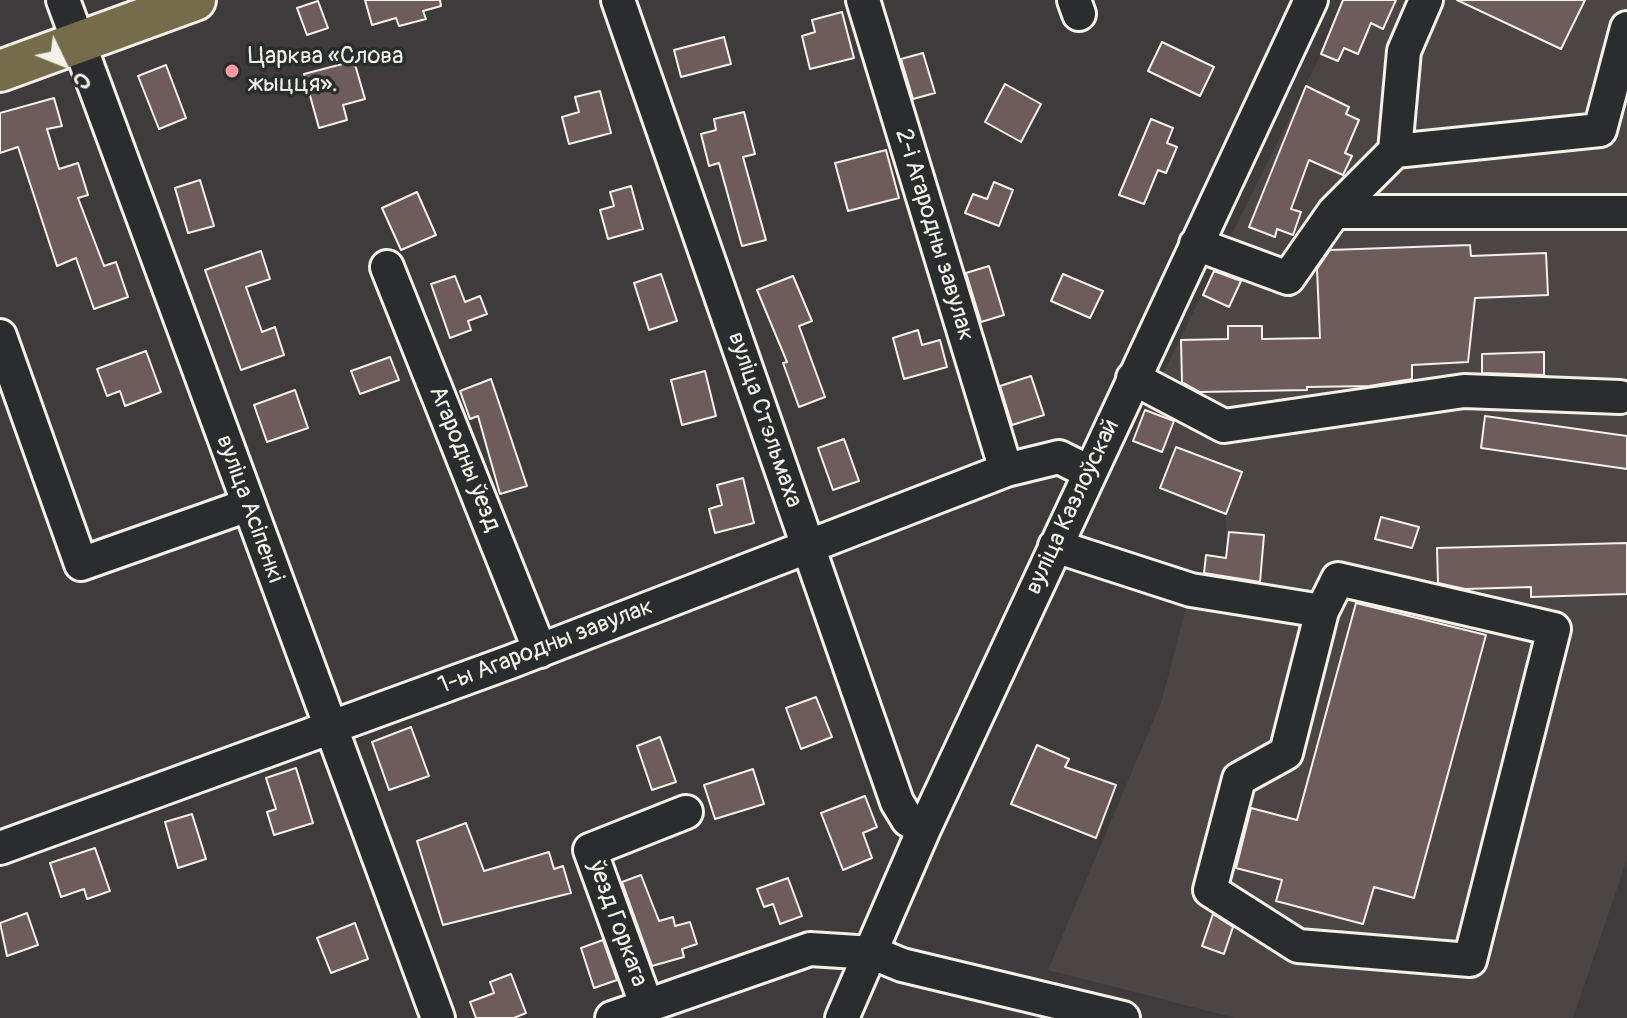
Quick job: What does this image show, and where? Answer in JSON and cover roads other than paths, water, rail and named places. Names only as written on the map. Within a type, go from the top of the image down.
[{"type":"main road","points":[[0,71],[195,0]]},
{"type":"street","name":"вуліца Асіпенкі","points":[[63,0],[438,1018]]},
{"type":"street","name":"вуліца Стэльмаха","points":[[618,0],[897,802],[908,820],[924,829]]},
{"type":"street","name":"2-і Агародны завулак","points":[[863,0],[1006,470]]},
{"type":"street","name":"вуліца Казлоўскай","points":[[842,1018],[873,953],[924,829],[1311,0]]},
{"type":"street","points":[[1395,151],[1404,51],[1426,0]]},
{"type":"street","points":[[1196,244],[1288,278],[1334,212],[1395,151],[1600,130],[1627,28]]},
{"type":"street","points":[[1334,212],[1627,212]]},
{"type":"street","name":"Агародны ўезд","points":[[387,267],[540,651]]},
{"type":"street","points":[[0,336],[81,564],[248,505]]},
{"type":"street","points":[[1133,378],[1224,426],[1464,391],[1620,397]]},
{"type":"street","name":"1-ы Агародны завулак","points":[[0,848],[540,651],[808,544],[1006,470],[1059,457],[1089,472]]},
{"type":"street","points":[[1055,546],[1191,590],[1322,611]]},
{"type":"street","points":[[1338,579],[1554,629],[1470,960],[1298,946],[1210,890],[1239,779],[1286,753],[1322,611],[1338,579]]},
{"type":"street","name":"ўезд Горкага","points":[[646,1004],[590,850],[686,812]]},
{"type":"street","points":[[612,1018],[810,949],[873,953],[902,965],[1123,1018]]},
{"type":"place","name":"Царква «Слова жыцця».","points":[[232,71]]}]
